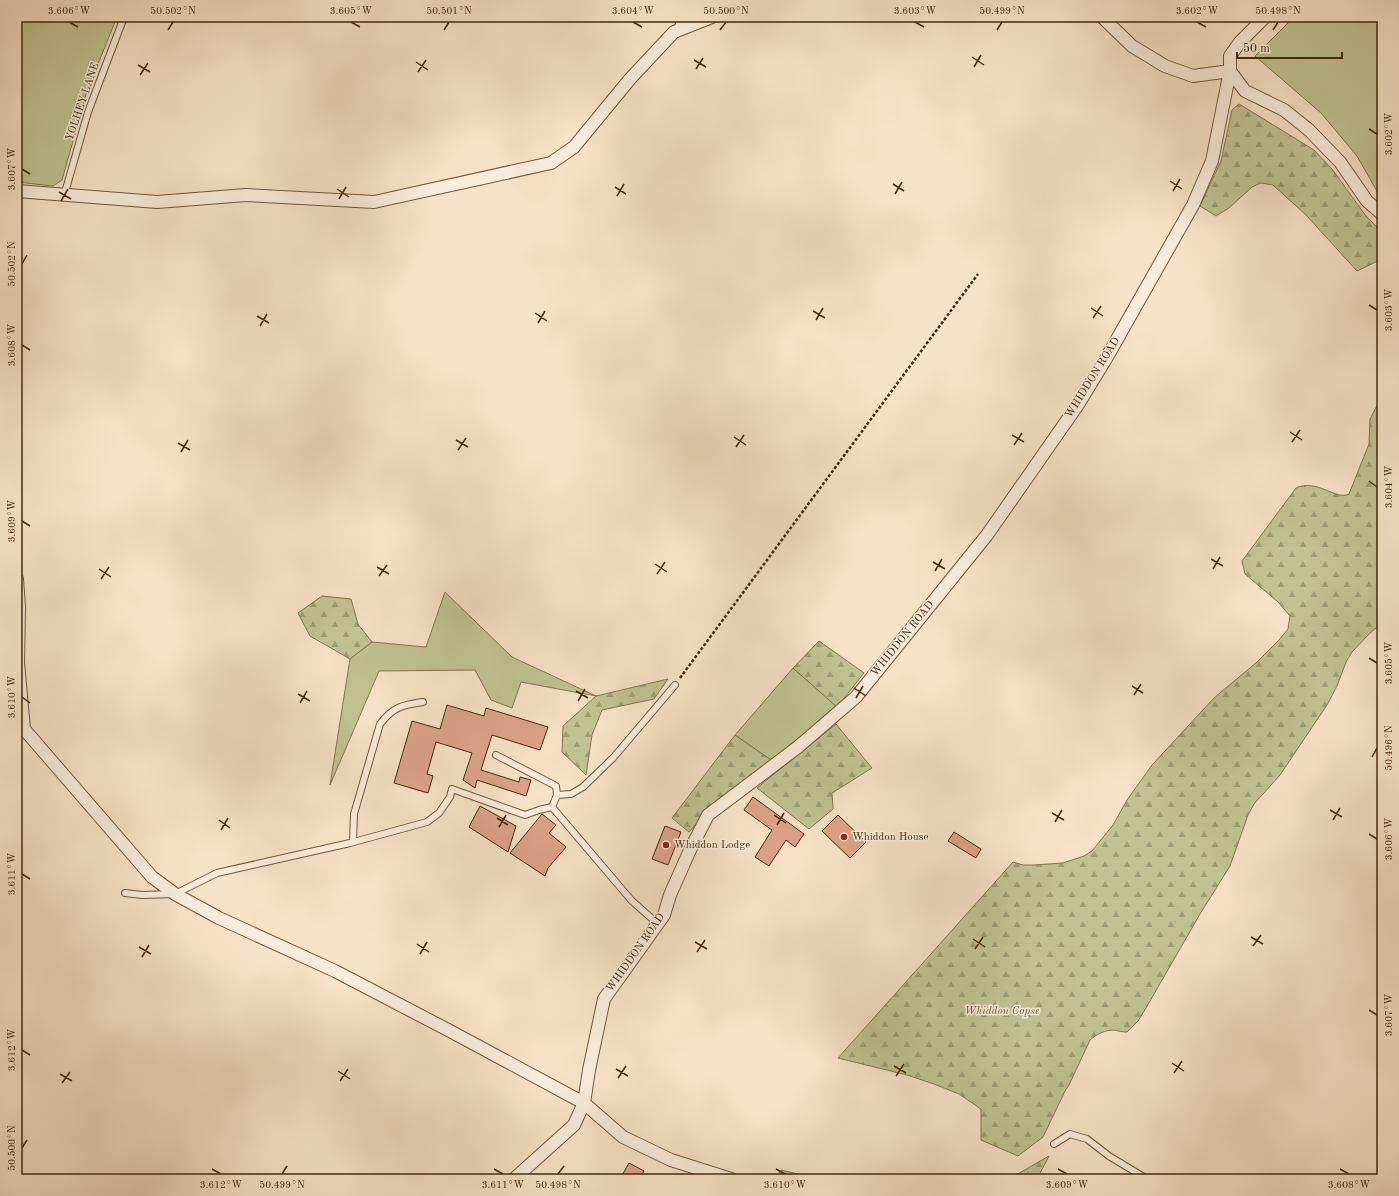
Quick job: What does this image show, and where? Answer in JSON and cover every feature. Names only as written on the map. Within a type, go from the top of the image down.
[{"type":"street","points":[[17,192],[158,202],[246,195],[374,202],[551,162],[574,148],[630,78],[674,32],[712,17]]},
{"type":"street","points":[[1102,17],[1132,46],[1165,66],[1194,76],[1230,71],[1245,91],[1284,110],[1309,130],[1340,162],[1367,201],[1382,214]]},
{"type":"street","name":"WHIDDON ROAD","points":[[514,1179],[574,1125],[584,1104],[589,1070],[604,999],[656,923],[664,915],[670,895],[687,856],[708,815],[798,747],[856,697],[987,535],[1077,406],[1107,357],[1193,205],[1212,161],[1230,71],[1230,56],[1240,42],[1264,17]]},
{"type":"street","points":[[17,579],[19,607],[18,663],[21,733],[152,877],[175,894],[219,918],[335,971],[450,1031],[584,1104],[623,1137],[671,1160],[731,1179]]},
{"type":"lane","name":"YOLHEY LANE","points":[[64,196],[88,112],[124,17]]},
{"type":"lane","points":[[678,30],[680,17]]},
{"type":"lane","points":[[557,795],[571,794],[583,787],[613,758],[675,685]]},
{"type":"lane","points":[[353,842],[354,814],[380,724],[389,713],[406,704],[423,702]]},
{"type":"lane","points":[[496,755],[556,786],[557,795],[552,807]]},
{"type":"lane","points":[[126,893],[142,895],[175,894],[217,873],[353,842],[427,822],[439,813],[450,798],[452,789],[525,815],[552,807]]},
{"type":"lane","points":[[552,807],[632,901],[656,923]]},
{"type":"lane","points":[[1054,1144],[1070,1134],[1087,1139],[1109,1156],[1147,1179]]},
{"type":"path","points":[[675,685],[978,274]]},
{"type":"green space","points":[[17,17],[117,17],[87,91],[62,180],[53,186],[17,182]]},
{"type":"green space","points":[[1294,17],[1382,17],[1382,200],[1357,156],[1321,113],[1255,56]]},
{"type":"green space","points":[[1239,104],[1314,150],[1332,169],[1366,216],[1382,232],[1382,259],[1357,271],[1306,215],[1273,185],[1261,183],[1252,187],[1229,208],[1216,216],[1200,206],[1221,161],[1232,110]]},
{"type":"green space","name":"Whiddon Copse","points":[[1382,396],[1382,623],[1352,652],[1327,705],[1280,775],[1254,804],[1248,815],[1230,866],[1200,914],[1138,1021],[1127,1032],[1114,1030],[1107,1031],[1098,1034],[1090,1040],[1043,1137],[1018,1156],[981,1140],[981,1109],[959,1094],[907,1075],[838,1058],[1013,862],[1023,865],[1063,863],[1084,856],[1092,851],[1113,825],[1127,800],[1152,765],[1214,698],[1257,662],[1279,640],[1288,629],[1290,616],[1278,602],[1245,574],[1242,561],[1296,488],[1311,486],[1318,487],[1338,495],[1349,494],[1369,444],[1370,419]]},
{"type":"green space","points":[[445,592],[512,657],[596,696],[521,682],[512,708],[491,700],[475,670],[379,671],[330,785],[350,659],[372,642],[426,647]]},
{"type":"green space","points":[[322,596],[351,599],[358,624],[372,642],[350,659],[310,636],[298,613]]},
{"type":"green space","points":[[819,641],[864,673],[837,707],[793,668]]},
{"type":"green space","points":[[793,668],[837,707],[771,760],[735,735]]},
{"type":"green space","points":[[668,679],[654,699],[602,710],[592,735],[586,775],[562,752],[563,726],[596,696]]},
{"type":"green space","points":[[836,724],[872,768],[832,793],[833,809],[809,829],[757,788]]},
{"type":"green space","points":[[735,735],[771,760],[706,813],[689,832],[672,818]]},
{"type":"green space","points":[[1049,1156],[1037,1179],[1009,1179]]},
{"type":"green space","points":[[781,1170],[819,1179],[775,1179]]},
{"type":"building","points":[[447,705],[484,716],[486,708],[548,727],[540,750],[492,735],[481,770],[519,782],[520,777],[531,780],[526,796],[477,780],[475,788],[463,780],[472,753],[436,742],[427,774],[433,776],[428,793],[394,783],[412,721],[440,729]]},
{"type":"building","points":[[753,797],[804,834],[795,847],[786,840],[769,866],[755,857],[772,830],[744,810]]},
{"type":"building","points":[[480,806],[516,826],[508,852],[469,827]]},
{"type":"building","points":[[542,814],[556,825],[549,833],[566,847],[548,868],[545,876],[510,853]]},
{"type":"building","name":"Whiddon House","points":[[838,815],[866,842],[850,858],[822,831]]},
{"type":"building","name":"Whiddon Lodge","points":[[665,826],[681,832],[668,865],[652,859]]},
{"type":"building","points":[[954,832],[981,849],[976,858],[948,841]]},
{"type":"building","points":[[629,1163],[644,1171],[639,1179],[620,1179]]},
{"type":"place","name":"Whiddon House","points":[[844,837]]},
{"type":"place","name":"Whiddon Lodge","points":[[666,845]]}]
